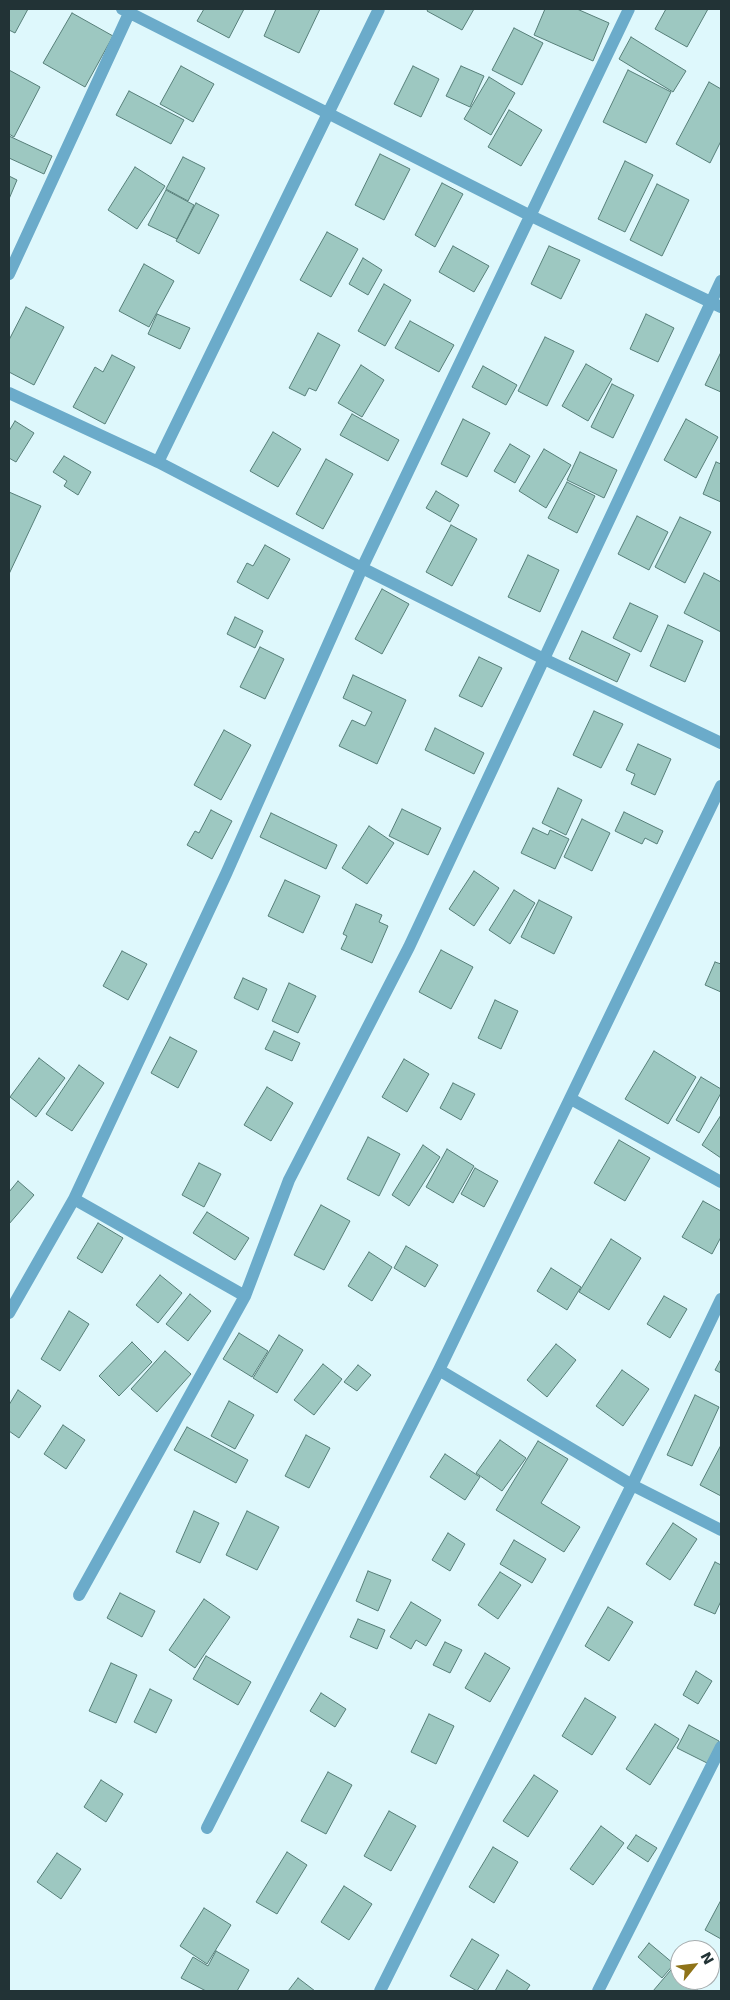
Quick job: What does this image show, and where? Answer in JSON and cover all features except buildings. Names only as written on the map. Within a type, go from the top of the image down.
[{"type":"street","points":[[158,462],[379,9]]},
{"type":"street","points":[[9,1313],[74,1199],[226,874],[362,568],[629,9]]},
{"type":"street","points":[[9,274],[128,10],[529,215],[716,305]]},
{"type":"street","points":[[79,1595],[245,1296],[289,1180],[409,947],[544,659],[716,305],[721,281]]},
{"type":"street","points":[[9,393],[158,462],[362,568],[544,659],[721,743]]},
{"type":"street","points":[[207,1828],[439,1370],[721,786]]},
{"type":"street","points":[[571,1099],[721,1182]]},
{"type":"street","points":[[74,1199],[245,1296]]},
{"type":"street","points":[[380,1991],[632,1485],[721,1299]]},
{"type":"street","points":[[439,1370],[632,1485],[721,1530]]},
{"type":"street","points":[[598,1991],[721,1747]]}]
